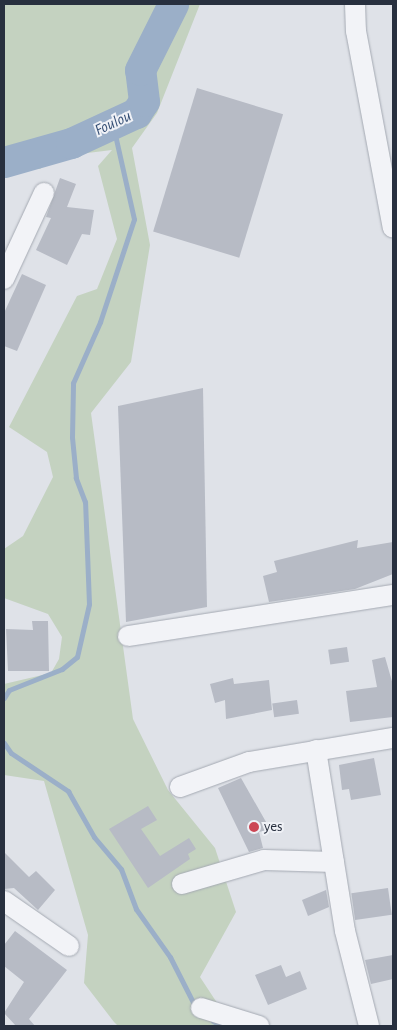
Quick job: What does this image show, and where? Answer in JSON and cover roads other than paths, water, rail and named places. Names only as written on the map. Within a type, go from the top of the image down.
[{"type":"street","points":[[357,4],[356,30],[393,228]]},
{"type":"street","points":[[4,279],[44,193]]},
{"type":"street","points":[[128,636],[393,595]]},
{"type":"street","points":[[180,787],[250,762],[393,738]]},
{"type":"street","points":[[316,750],[334,862],[369,1026]]},
{"type":"street","points":[[182,884],[264,860],[334,862]]},
{"type":"street","points":[[4,901],[69,946]]},
{"type":"street","points":[[202,1008],[259,1026]]},
{"type":"waterway","name":"Foulou","points":[[4,162],[71,143],[136,113],[144,101],[140,70],[173,4]]},
{"type":"waterway","points":[[4,698],[9,690],[62,669],[77,657],[89,604],[85,502],[76,478],[72,437],[73,383],[100,322],[134,219],[113,126]]},
{"type":"waterway","points":[[4,743],[11,753],[68,791],[94,837],[121,869],[136,909],[170,957],[196,1008]]},
{"type":"waterway","points":[[213,1021],[223,1026]]},
{"type":"place","name":"yes","points":[[254,827]]}]
